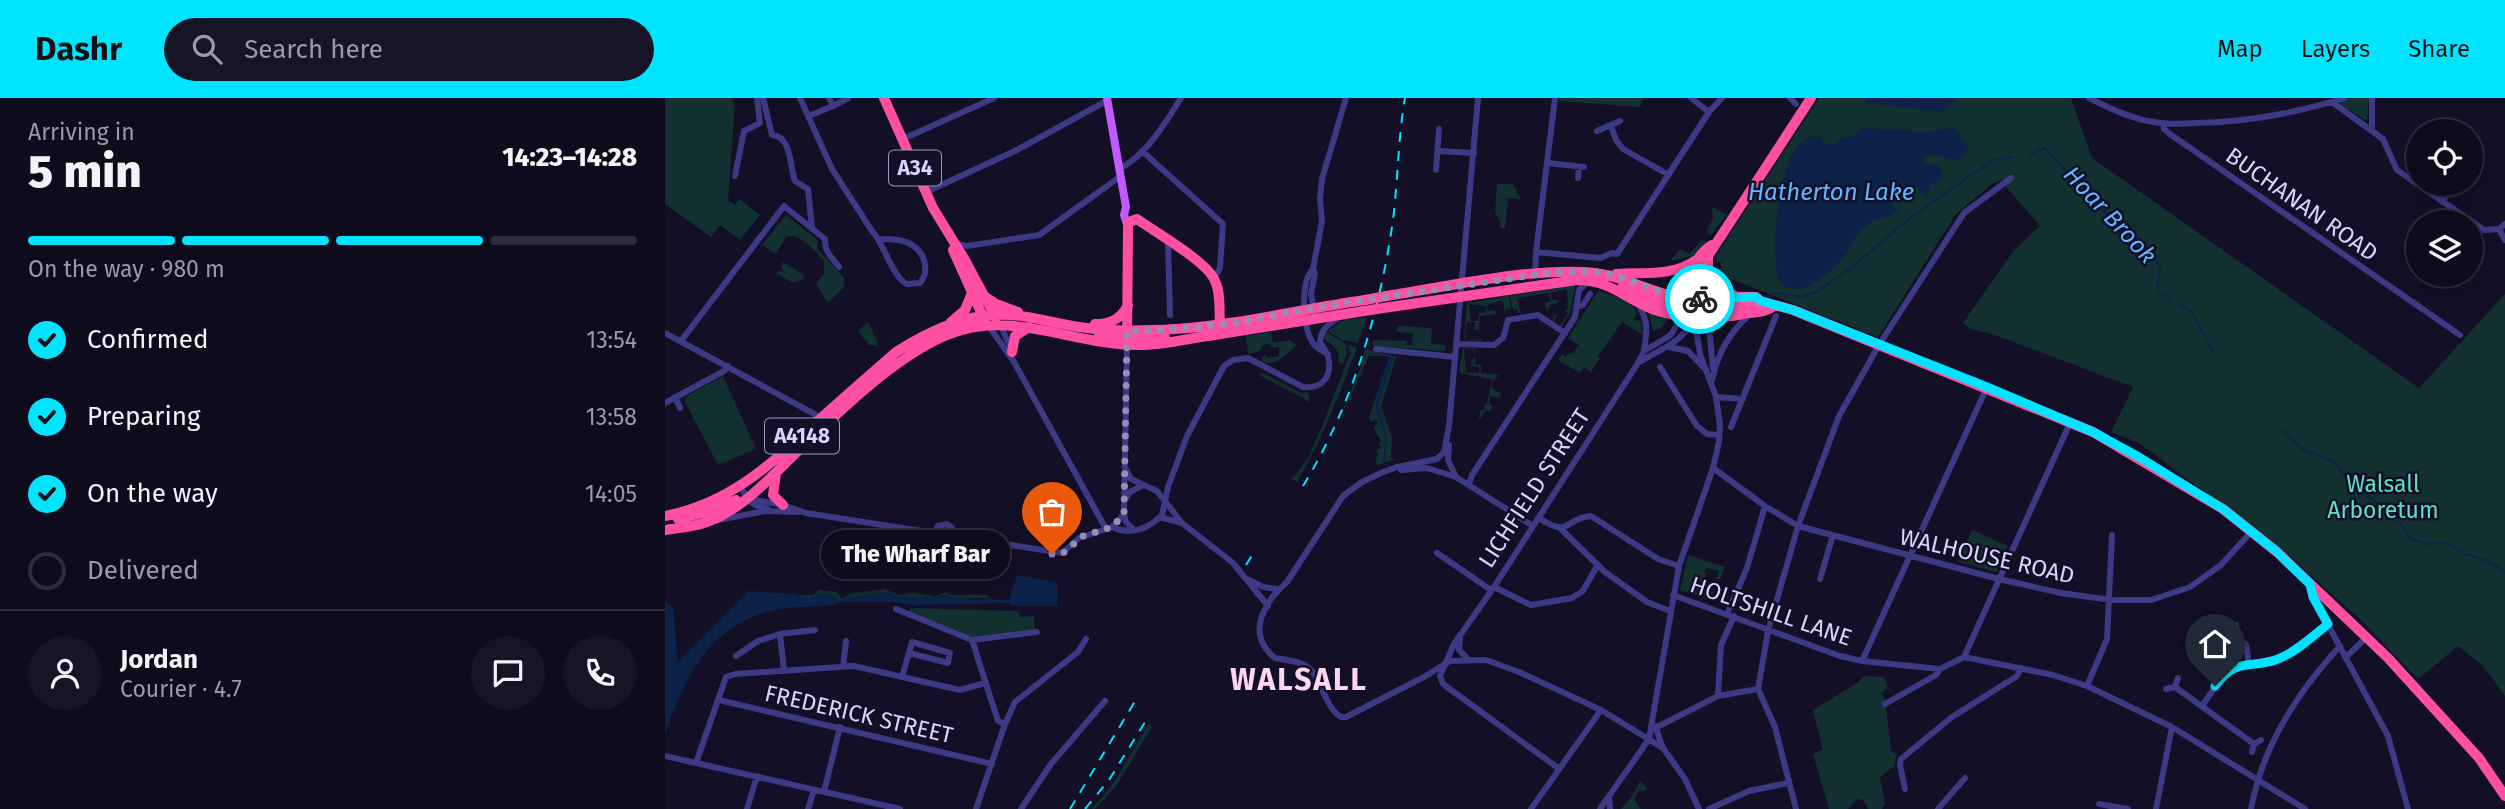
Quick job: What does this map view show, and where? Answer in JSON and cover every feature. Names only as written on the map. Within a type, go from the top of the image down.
[{"type":"highway","name":"A34","points":[[884,98],[926,192],[984,295],[988,319]]},
{"type":"highway","points":[[1696,308],[1714,244],[1811,98]]},
{"type":"highway","points":[[984,295],[996,304],[1034,322],[1099,336],[1127,338],[1131,223],[1168,241],[1202,265],[1214,278],[1220,324],[1210,335]]},
{"type":"highway","name":"A34","points":[[952,240],[949,241],[988,319],[1000,324]]},
{"type":"highway","points":[[1616,277],[1616,273],[1674,271],[1696,260],[1714,244]]},
{"type":"highway","points":[[1696,308],[1699,270],[1709,256]]},
{"type":"highway","name":"LICHFIELD STREET","points":[[1696,260],[1688,281],[1696,308]]},
{"type":"highway","points":[[1708,269],[1716,285],[1738,297]]},
{"type":"highway","name":"A4148","points":[[1127,338],[1220,324],[1346,313],[1392,295],[1535,274],[1581,272],[1616,277],[1696,308],[1751,313],[1793,310],[2093,432],[2223,509],[2277,552],[2367,637],[2434,706],[2479,758],[2505,796]]},
{"type":"highway","name":"A4148","points":[[665,525],[740,487],[767,468],[822,414],[896,352],[942,329],[988,319],[1070,326],[1127,338],[1182,336],[1188,339],[1365,305],[1390,307],[1570,280],[1591,280],[1612,286],[1651,308],[1696,308],[1756,304],[1761,301]]},
{"type":"highway","points":[[942,329],[963,313],[973,292]]},
{"type":"highway","name":"A4148","points":[[1696,308],[1738,297],[1756,297],[1770,302],[1775,311]]},
{"type":"highway","points":[[1070,326],[1110,322],[1123,313],[1129,303]]},
{"type":"highway","name":"A4148","points":[[665,525],[707,522],[726,513],[776,472],[822,414],[909,356],[948,334],[988,319]]},
{"type":"highway","points":[[1013,357],[1015,336],[1034,322]]},
{"type":"highway","name":"A4148","points":[[1000,324],[1034,322]]},
{"type":"highway","points":[[776,472],[773,495],[782,508]]},
{"type":"highway","points":[[665,525],[747,498]]},
{"type":"main road","points":[[1108,99],[1131,223]]},
{"type":"street","points":[[735,176],[744,131],[760,123],[757,98]]},
{"type":"street","points":[[763,98],[772,135],[785,140],[795,181],[808,189],[812,228]]},
{"type":"street","points":[[800,98],[832,169],[879,239],[900,281],[907,284],[920,283],[926,276],[925,263],[914,245],[879,239]]},
{"type":"street","points":[[829,98],[833,106]]},
{"type":"street","points":[[809,116],[848,98]]},
{"type":"street","points":[[902,139],[995,98]]},
{"type":"street","points":[[952,240],[976,244],[1039,234],[1120,173],[1142,152],[1181,98]]},
{"type":"street","points":[[1328,354],[1313,344],[1309,335],[1311,314],[1303,289],[1313,269],[1322,220],[1322,178],[1346,98]]},
{"type":"street","points":[[1478,98],[1475,153],[1445,450],[1434,461],[1392,470],[1362,482],[1343,496],[1287,582],[1278,589],[1268,606],[1259,625],[1260,640],[1275,658],[1295,660],[1312,668],[1335,714],[1346,717],[1450,661],[1486,660],[1519,672],[1601,710],[1663,748],[1689,786],[1699,809]]},
{"type":"street","points":[[1535,274],[1535,252],[1555,98]]},
{"type":"street","points":[[1691,98],[1709,112]]},
{"type":"street","points":[[1535,252],[1600,258],[1612,253],[1617,254],[1709,112],[1722,98]]},
{"type":"street","points":[[1790,98],[1796,104]]},
{"type":"street","points":[[2089,98],[2130,115],[2166,123],[2220,123],[2269,118],[2345,98]]},
{"type":"street","points":[[2372,98],[2372,129]]},
{"type":"street","points":[[926,192],[1015,150],[1108,99]]},
{"type":"street","points":[[2332,102],[2383,139],[2397,170],[2484,230],[2502,227],[2505,240]]},
{"type":"street","points":[[1597,131],[1620,121]]},
{"type":"street","name":"BUCHANAN ROAD","points":[[2166,123],[2163,127],[2169,134],[2460,335]]},
{"type":"street","points":[[1611,125],[1623,149],[1669,175]]},
{"type":"street","points":[[1436,170],[1439,129]]},
{"type":"street","points":[[1438,151],[1475,153]]},
{"type":"street","points":[[1142,152],[1223,225],[1220,268],[1214,278]]},
{"type":"street","points":[[1548,163],[1581,167],[1578,178]]},
{"type":"street","points":[[1796,809],[1775,727],[1758,689],[1768,631],[1798,526],[1839,416],[1879,345],[1964,213],[2011,178]]},
{"type":"street","points":[[2442,201],[2446,196]]},
{"type":"street","points":[[681,341],[784,206],[825,239],[827,254],[839,267]]},
{"type":"street","points":[[1168,241],[1170,315]]},
{"type":"street","points":[[965,260],[976,244]]},
{"type":"street","points":[[1469,484],[1472,475],[1575,317],[1580,288],[1591,280]]},
{"type":"street","points":[[1577,307],[1583,305],[1590,294]]},
{"type":"street","points":[[1638,301],[1648,334],[1644,351]]},
{"type":"street","points":[[1696,308],[1713,370],[1712,380]]},
{"type":"street","points":[[1599,809],[1649,739],[1679,566],[1713,467],[1719,435],[1716,397],[1712,380],[1700,354],[1696,308]]},
{"type":"street","name":"LICHFIELD STREET","points":[[1639,363],[1683,336],[1696,308]]},
{"type":"street","name":"LICHFIELD STREET","points":[[1443,665],[1461,633],[1639,363],[1644,351],[1671,335],[1696,308]]},
{"type":"street","points":[[1731,428],[1775,311]]},
{"type":"street","points":[[1109,528],[1127,531],[1143,529],[1160,517],[1187,436],[1226,365],[1233,360],[1248,358],[1303,387],[1313,387],[1325,381],[1330,363],[1320,342],[1321,333],[1326,326],[1346,313]]},
{"type":"street","points":[[1712,380],[1725,342],[1751,313]]},
{"type":"street","points":[[1456,342],[1491,345],[1503,338],[1507,321],[1510,319],[1538,315],[1565,333]]},
{"type":"street","points":[[988,319],[1013,357],[1109,528]]},
{"type":"street","points":[[1000,324],[1013,357]]},
{"type":"street","points":[[665,333],[822,414]]},
{"type":"street","points":[[1127,338],[1124,514],[1126,522],[1134,530]]},
{"type":"street","points":[[1669,347],[1688,351],[1712,380]]},
{"type":"street","points":[[1376,349],[1455,357]]},
{"type":"street","points":[[665,403],[726,370],[728,366]]},
{"type":"street","points":[[1660,367],[1697,426],[1707,434],[1719,435]]},
{"type":"street","points":[[1862,661],[1987,387]]},
{"type":"street","points":[[675,397],[680,408]]},
{"type":"street","points":[[1716,397],[1743,399]]},
{"type":"street","points":[[1964,657],[2070,423]]},
{"type":"street","points":[[1449,426],[1448,460],[1456,477]]},
{"type":"street","name":"WALHOUSE ROAD","points":[[1713,467],[1765,506],[1798,526],[1999,579],[2061,593],[2111,600],[2151,600],[2190,587],[2221,565],[2251,532]]},
{"type":"street","points":[[1125,468],[1132,479],[1157,491],[1182,523],[1233,563],[1247,579],[1263,587],[1278,589]]},
{"type":"street","points":[[1392,470],[1427,468],[1456,477],[1533,526]]},
{"type":"street","points":[[1125,500],[1130,492],[1143,485]]},
{"type":"street","points":[[740,487],[747,498],[782,508],[934,533]]},
{"type":"street","points":[[1157,491],[1168,487]]},
{"type":"street","points":[[1718,696],[1721,645],[1765,506]]},
{"type":"street","points":[[707,522],[782,508]]},
{"type":"street","points":[[953,536],[1062,554],[1079,538],[1109,528],[1124,514]]},
{"type":"street","points":[[1560,528],[1591,516],[1658,559],[1679,566]]},
{"type":"street","points":[[1160,517],[1182,523]]},
{"type":"street","points":[[1539,517],[1560,528],[1597,566],[1647,602],[1670,611]]},
{"type":"street","points":[[944,524],[952,528],[953,536],[951,541],[943,543],[938,541],[934,533],[938,526],[944,524]]},
{"type":"street","points":[[1818,574],[1833,535]]},
{"type":"street","points":[[2087,686],[2107,639],[2111,600],[2112,535]]},
{"type":"street","points":[[1437,553],[1492,588],[1531,605],[1572,598],[1583,591],[1597,566]]},
{"type":"street","points":[[1247,579],[1248,584],[1268,606]]},
{"type":"street","points":[[2310,584],[2313,597],[2388,736],[2407,809]]},
{"type":"street","name":"HOLTSHILL LANE","points":[[1673,595],[1839,656],[1940,669]]},
{"type":"street","points":[[896,608],[972,640],[1037,632]]},
{"type":"street","points":[[2202,706],[2226,671],[2281,658],[2328,624]]},
{"type":"street","points":[[2235,635],[2236,625]]},
{"type":"street","points":[[736,656],[758,641],[780,634],[815,630]]},
{"type":"street","points":[[1461,633],[1459,650],[1469,659]]},
{"type":"street","points":[[780,634],[784,671]]},
{"type":"street","points":[[2235,635],[2246,645],[2249,664]]},
{"type":"street","points":[[2227,639],[2235,635]]},
{"type":"street","points":[[2347,656],[2367,637]]},
{"type":"street","points":[[976,809],[1005,724],[1016,702],[1078,653],[1086,639]]},
{"type":"street","points":[[972,640],[998,721],[1005,724]]},
{"type":"street","points":[[843,667],[846,641]]},
{"type":"street","points":[[902,677],[912,642],[950,653],[948,663],[909,653]]},
{"type":"street","points":[[2251,809],[2267,752],[2295,700],[2340,646]]},
{"type":"street","points":[[1885,704],[1964,657],[2021,668],[2087,686],[2172,727],[2305,809]]},
{"type":"street","points":[[1443,665],[1440,676],[1443,684],[1558,768]]},
{"type":"street","points":[[696,763],[726,677],[735,674],[854,666],[960,690],[985,683]]},
{"type":"street","points":[[1905,789],[1901,759],[1960,711],[2017,676],[2021,668]]},
{"type":"street","points":[[2175,687],[2178,678]]},
{"type":"street","points":[[2166,689],[2175,687],[2253,748],[2261,740]]},
{"type":"street","points":[[1655,728],[1718,696],[1758,689]]},
{"type":"street","points":[[1888,690],[1894,699]]},
{"type":"street","name":"FREDERICK STREET","points":[[719,700],[992,764]]},
{"type":"street","points":[[1021,809],[1051,764],[1105,701]]},
{"type":"street","points":[[1531,809],[1601,710]]},
{"type":"street","points":[[1654,713],[1655,728],[1663,748]]},
{"type":"street","points":[[824,792],[840,727]]},
{"type":"street","points":[[2156,809],[2172,727]]},
{"type":"street","points":[[665,756],[900,809]]},
{"type":"street","points":[[747,809],[757,776]]},
{"type":"street","points":[[1938,809],[1965,778]]},
{"type":"street","points":[[1710,809],[1749,792],[1788,783]]},
{"type":"street","points":[[808,809],[814,790]]},
{"type":"street","points":[[1610,809],[1611,792]]},
{"type":"street","points":[[2099,804],[2127,809]]},
{"type":"green space","points":[[665,98],[731,98],[735,105],[728,200],[735,205],[739,199],[760,215],[740,240],[720,225],[711,237],[665,204]]},
{"type":"green space","points":[[1559,98],[1644,98],[1640,107],[1559,101]]},
{"type":"green space","name":"Walsall Arboretum","points":[[1819,98],[2071,98],[2092,158],[2419,388],[2505,294],[2505,696],[2483,666],[2458,646],[2418,679],[2362,621],[2279,547],[2139,443],[2111,432],[2133,387],[1992,334],[1971,329],[1963,323],[2014,250],[2040,226],[2006,187],[2003,179],[1991,185],[1956,214],[1878,337],[1721,275],[1718,270],[1722,267],[1721,262],[1716,262],[1716,256]]},
{"type":"green space","points":[[2369,98],[2367,121],[2341,105],[2341,101]]},
{"type":"green space","points":[[1497,184],[1513,184],[1521,199],[1508,198],[1505,228],[1501,228],[1495,212]]},
{"type":"green space","points":[[1712,207],[1727,215],[1711,235],[1706,231],[1713,218]]},
{"type":"green space","points":[[786,215],[818,240],[817,248],[844,278],[844,287],[828,303],[816,284],[824,273],[824,261],[807,243],[797,237],[786,237],[776,254],[762,245]]},
{"type":"green space","points":[[1701,240],[1707,242],[1692,256],[1670,261],[1680,249],[1690,254]]},
{"type":"green space","points":[[783,262],[804,275],[803,279],[792,283],[776,273],[785,272],[781,267]]},
{"type":"green space","points":[[1575,285],[1571,310],[1561,328],[1559,327],[1568,313],[1564,310],[1568,309],[1567,289],[1551,293],[1552,300],[1559,300],[1555,305],[1552,303],[1547,310],[1544,303],[1551,301],[1549,293],[1517,298],[1521,313],[1518,313],[1517,309],[1513,310],[1510,296]]},
{"type":"green space","points":[[1598,291],[1619,298],[1633,307],[1637,311],[1634,320],[1641,321],[1643,335],[1622,322],[1598,356],[1600,358],[1591,372],[1584,367],[1580,373],[1558,360],[1562,354],[1566,357],[1573,353],[1579,345],[1568,338]]},
{"type":"green space","points":[[1509,296],[1511,309],[1505,310],[1505,317],[1503,300],[1487,305],[1488,311],[1495,310],[1496,314],[1480,316],[1479,330],[1474,330],[1475,322],[1467,322],[1465,339],[1482,341],[1464,339],[1467,303]],"holes":[[[1469,304],[1486,306],[1486,312],[1479,313],[1478,321],[1471,321]]]},
{"type":"green space","points":[[1649,312],[1668,318],[1661,328],[1653,332]]},
{"type":"green space","points":[[1367,317],[1358,343],[1342,340],[1328,331],[1341,321]]},
{"type":"green space","points":[[868,322],[878,343],[877,348],[875,345],[869,345],[858,331]]},
{"type":"green space","points":[[1398,326],[1432,328],[1431,344],[1446,345],[1446,349],[1443,351],[1372,346],[1373,340],[1407,341],[1407,345],[1412,345],[1413,333],[1397,332]]},
{"type":"green space","points":[[1325,331],[1346,344],[1347,353],[1343,364],[1338,362],[1335,348],[1322,338]]},
{"type":"green space","points":[[1271,332],[1273,343],[1290,340],[1297,345],[1273,363],[1263,362],[1262,357],[1266,354],[1267,358],[1279,356],[1279,347],[1263,345],[1260,351],[1248,354],[1246,336]]},
{"type":"green space","points":[[1347,345],[1357,347],[1322,433],[1297,482],[1292,479],[1308,458],[1350,354]]},
{"type":"green space","points":[[1463,348],[1475,349],[1474,356],[1473,350],[1464,349],[1466,372],[1479,373],[1479,367],[1471,366],[1475,358],[1475,364],[1481,365],[1481,373],[1499,375],[1491,388],[1502,394],[1499,398],[1490,396],[1489,404],[1493,407],[1489,412],[1486,410],[1480,419],[1480,410],[1484,410],[1487,404],[1492,379],[1459,373]]},
{"type":"green space","points":[[1365,349],[1398,357],[1381,407],[1392,437],[1391,458],[1394,460],[1378,465],[1375,463],[1378,455],[1376,450],[1381,448],[1381,441],[1373,427],[1378,424],[1376,420],[1371,422],[1369,418],[1389,356],[1369,356],[1331,438],[1360,369]]},
{"type":"green space","points":[[1263,373],[1301,393],[1308,392],[1310,402],[1259,375]]},
{"type":"green space","points":[[723,376],[756,449],[718,465],[685,402],[687,396]]},
{"type":"green space","points":[[1972,530],[2008,546],[1996,572],[1958,562]]},
{"type":"green space","points":[[1688,555],[1725,567],[1720,580],[1716,579],[1719,571],[1706,568],[1699,588],[1713,592],[1717,585],[1712,595],[1706,599],[1680,590]]},
{"type":"green space","points":[[884,589],[900,595],[914,593],[935,596],[945,592],[952,595],[987,595],[990,598],[954,598],[943,595],[920,598],[898,597],[887,592],[840,599],[825,594],[811,598],[801,598],[798,595],[813,595],[819,590],[837,592],[841,598],[856,592]]},
{"type":"green space","points":[[911,608],[1018,611],[1020,617],[1034,616],[1035,630],[976,638],[909,612]]},
{"type":"green space","points":[[1864,676],[1884,677],[1888,688],[1881,693],[1885,699],[1891,751],[1897,754],[1894,766],[1880,777],[1885,805],[1881,809],[1868,809],[1863,800],[1857,799],[1848,809],[1829,809],[1813,754],[1823,749],[1813,710]]},
{"type":"green space","points":[[1150,722],[1151,729],[1116,786],[1092,809],[1112,785]]},
{"type":"green space","points":[[1640,781],[1647,788],[1645,791],[1640,790],[1634,799],[1641,809],[1621,809],[1632,796]]},
{"type":"water","points":[[1866,98],[1957,98],[1943,112],[1866,103]]},
{"type":"water","name":"Hatherton Lake","points":[[1954,127],[1969,150],[1959,161],[1928,154],[1921,162],[1940,165],[1942,176],[1938,182],[1931,184],[1927,197],[1922,195],[1919,187],[1900,187],[1896,194],[1889,196],[1887,202],[1899,210],[1865,226],[1843,258],[1823,278],[1796,289],[1780,283],[1775,247],[1780,194],[1795,150],[1806,138],[1821,138],[1823,143],[1834,144],[1837,140],[1853,136],[1862,128],[1927,132]]},
{"type":"water","points":[[1389,356],[1394,356],[1379,405],[1387,437],[1383,463],[1385,438],[1376,410],[1376,399]]},
{"type":"water","points":[[1017,575],[1058,583],[1057,606],[1012,606],[1009,603],[915,605],[840,602],[762,613],[740,623],[707,651],[694,670],[665,735],[665,601],[673,607],[678,662],[748,591],[796,594],[801,598],[820,594],[840,599],[887,592],[898,597],[943,595],[954,598],[1009,600]]},
{"type":"waterway","name":"Hoar Brook","points":[[2029,155],[2045,148],[2090,197],[2160,265],[2157,291],[2171,299]]},
{"type":"waterway","name":"Hoar Brook","points":[[1773,293],[1801,297],[1816,292],[1854,266],[1907,220],[1993,160],[2012,157]]},
{"type":"waterway","name":"Hoar Brook","points":[[2178,303],[2191,311],[2214,353]]},
{"type":"waterway","name":"Hoar Brook","points":[[2282,430],[2302,449],[2335,462],[2354,489],[2374,500],[2390,519],[2399,522],[2409,538],[2427,544],[2447,543],[2465,554],[2488,561],[2505,572]]},
{"type":"railway","points":[[1303,486],[1336,424],[1372,324],[1393,220],[1405,98]]},
{"type":"railway","points":[[1246,565],[1256,549]]},
{"type":"railway","points":[[1070,809],[1137,698]]},
{"type":"railway","points":[[1085,809],[1109,780],[1147,719]]},
{"type":"way so far","points":[[1052,554],[1062,554],[1083,536],[1112,527],[1124,514],[1127,331],[1233,323],[1323,306],[1555,272],[1609,274],[1663,293],[1700,299]]},
{"type":"place","name":"The Wharf Bar","points":[[1052,554]]},
{"type":"district","name":"WALSALL","points":[[1299,680]]},
{"type":"route","points":[[1700,299],[1756,297],[1987,387],[2093,432],[2223,509],[2277,552],[2310,584],[2313,597],[2328,624],[2281,658],[2226,671],[2215,686]]}]
